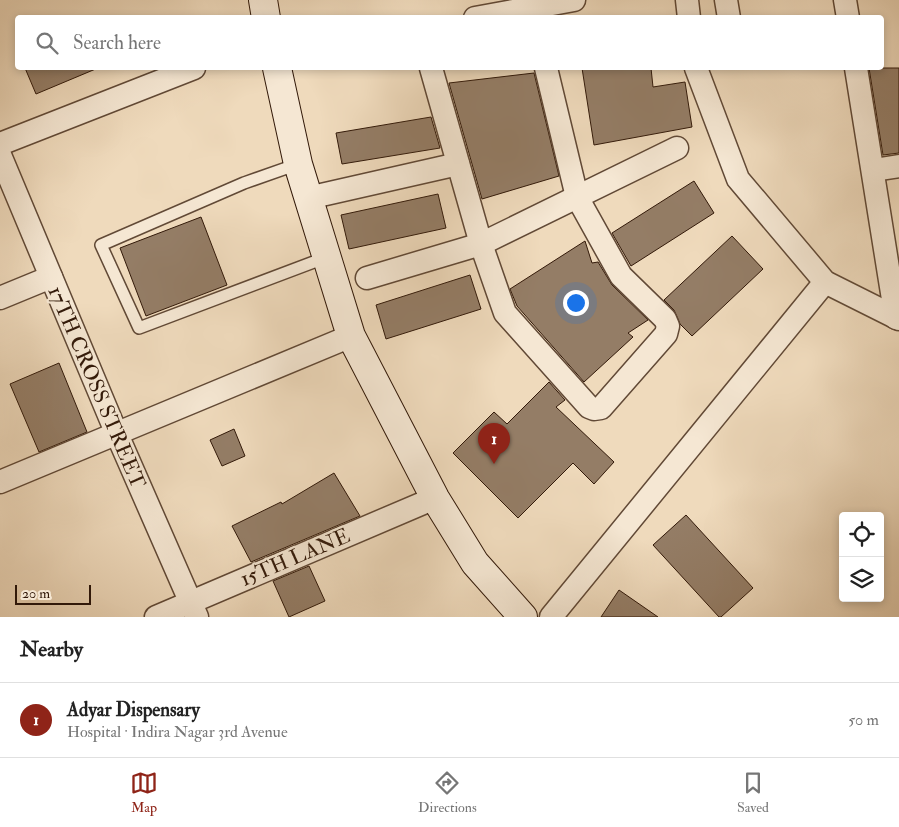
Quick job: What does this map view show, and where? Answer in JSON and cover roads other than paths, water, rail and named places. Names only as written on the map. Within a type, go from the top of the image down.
[{"type":"street","points":[[263,0],[266,15]]},
{"type":"street","points":[[504,15],[533,12],[574,0]]},
{"type":"street","points":[[687,0],[689,15]]},
{"type":"street","points":[[726,0],[728,15]]},
{"type":"street","points":[[845,0],[848,15]]},
{"type":"street","points":[[0,144],[189,70]]},
{"type":"street","points":[[277,70],[298,164],[351,336],[435,498],[475,563],[523,617]]},
{"type":"street","points":[[431,70],[481,244],[505,312],[590,407],[594,409],[601,408],[666,334],[668,326],[665,319],[621,276],[577,197],[546,70]]},
{"type":"street","points":[[697,70],[738,179],[825,282],[897,318]]},
{"type":"street","points":[[856,70],[894,270],[897,318]]},
{"type":"street","points":[[366,278],[481,244],[677,148]]},
{"type":"street","name":"17TH CROSS STREET","points":[[0,155],[116,432],[194,610]]},
{"type":"street","points":[[308,198],[458,164]]},
{"type":"street","points":[[874,170],[899,166]]},
{"type":"street","points":[[0,298],[51,278]]},
{"type":"street","points":[[551,617],[825,282]]},
{"type":"street","points":[[0,482],[116,432],[351,336]]},
{"type":"street","name":"15TH LANE","points":[[156,617],[194,610],[435,498]]},
{"type":"lane","points":[[298,164],[244,183],[101,245],[139,328],[327,257]]},
{"type":"place","name":"Adyar Dispensary","points":[[494,464]]}]
